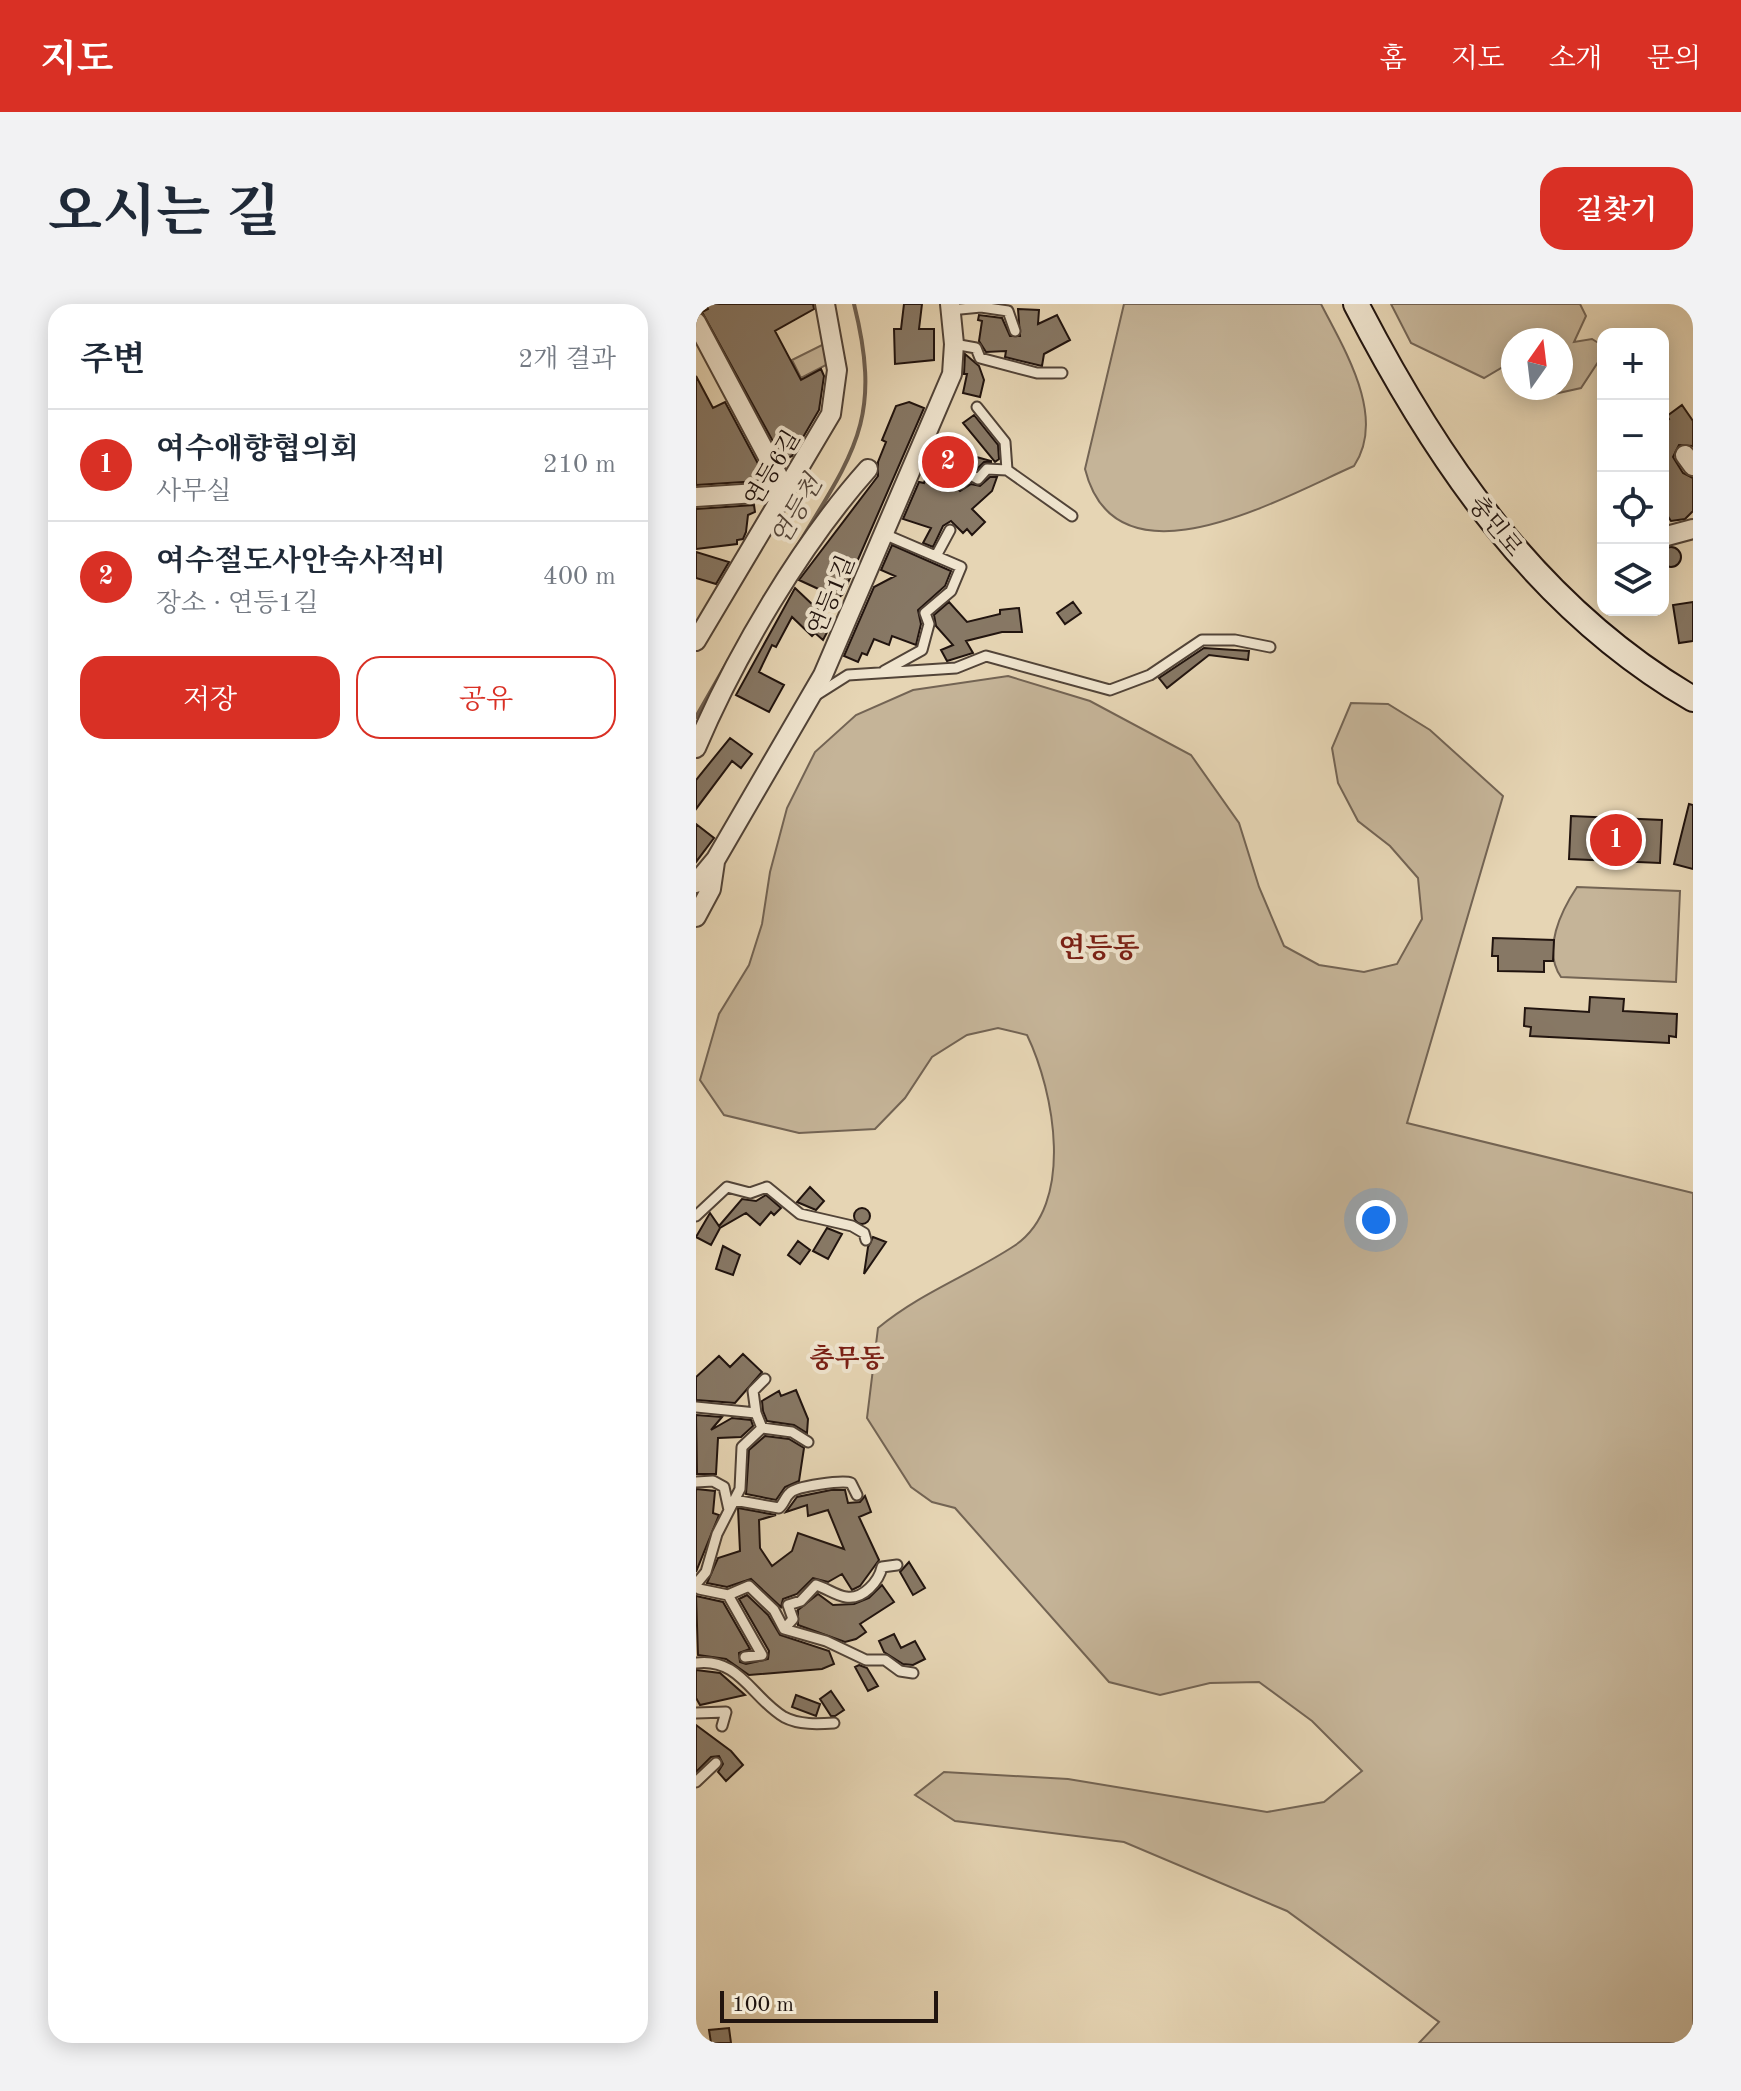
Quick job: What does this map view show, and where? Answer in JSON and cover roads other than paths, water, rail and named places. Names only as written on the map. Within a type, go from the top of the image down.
[{"type":"street","name":"연등6길","points":[[696,641],[825,425],[835,403],[837,370],[825,304]]},
{"type":"street","name":"충민로","points":[[1356,304],[1422,426],[1489,520],[1540,580],[1646,669],[1693,699]]},
{"type":"street","name":"연등1길","points":[[696,883],[716,859],[808,700],[884,534],[952,374],[954,344],[950,307]]},
{"type":"street","points":[[696,322],[786,491],[696,497]]},
{"type":"street","points":[[696,748],[715,704],[807,549],[868,469]]},
{"type":"street","points":[[1669,535],[1693,529]]},
{"type":"street","points":[[696,917],[711,889],[716,859]]},
{"type":"lane","points":[[950,307],[1008,311],[1015,331]]},
{"type":"lane","points":[[954,344],[974,347],[980,358],[1029,371],[1062,373]]},
{"type":"lane","points":[[977,407],[1005,442],[1007,470]]},
{"type":"lane","points":[[915,462],[953,476],[961,484],[969,474],[978,479],[987,469],[1007,470],[1072,516]]},
{"type":"lane","points":[[936,556],[950,530]]},
{"type":"lane","points":[[882,672],[922,650],[929,624],[925,613],[951,591],[961,567],[884,534]]},
{"type":"lane","points":[[808,700],[843,676],[956,668],[986,656],[1110,690],[1150,675],[1202,640],[1226,639],[1270,647]]},
{"type":"lane","points":[[696,1216],[727,1187],[750,1193],[767,1187],[800,1214],[852,1226],[864,1233],[866,1240]]},
{"type":"lane","points":[[762,1428],[753,1391],[765,1379]]},
{"type":"lane","points":[[696,1407],[756,1413]]},
{"type":"lane","points":[[762,1428],[792,1432],[808,1442]]},
{"type":"lane","points":[[762,1428],[742,1447],[740,1489],[706,1572],[696,1584],[699,1589],[728,1595],[749,1586],[774,1610],[784,1629],[826,1641],[866,1660],[885,1660],[900,1671],[913,1673]]},
{"type":"lane","points":[[732,1505],[779,1508],[790,1493],[800,1487],[825,1486],[840,1480],[851,1483],[857,1495]]},
{"type":"lane","points":[[696,1482],[713,1481],[724,1487],[732,1505]]},
{"type":"lane","points":[[784,1629],[793,1619],[788,1605],[801,1601],[816,1585],[851,1597],[869,1590],[885,1565],[897,1565]]},
{"type":"lane","points":[[728,1595],[762,1655],[745,1657]]},
{"type":"lane","points":[[696,1663],[713,1661],[744,1679],[784,1717],[806,1724],[834,1723]]},
{"type":"lane","points":[[696,1713],[726,1712],[722,1726]]},
{"type":"lane","points":[[696,1782],[716,1763]]},
{"type":"waterway","name":"연등천","points":[[797,547],[848,459],[858,433],[864,407],[865,378],[854,304]]},
{"type":"waterway","name":"연등천","points":[[696,717],[728,661]]},
{"type":"place","name":"여수절도사안숙사적비","points":[[948,462]]},
{"type":"place","name":"여수애향협의회","points":[[1616,840]]},
{"type":"district","name":"연등동","points":[[1099,947]]},
{"type":"district","name":"충무동","points":[[847,1358]]}]
